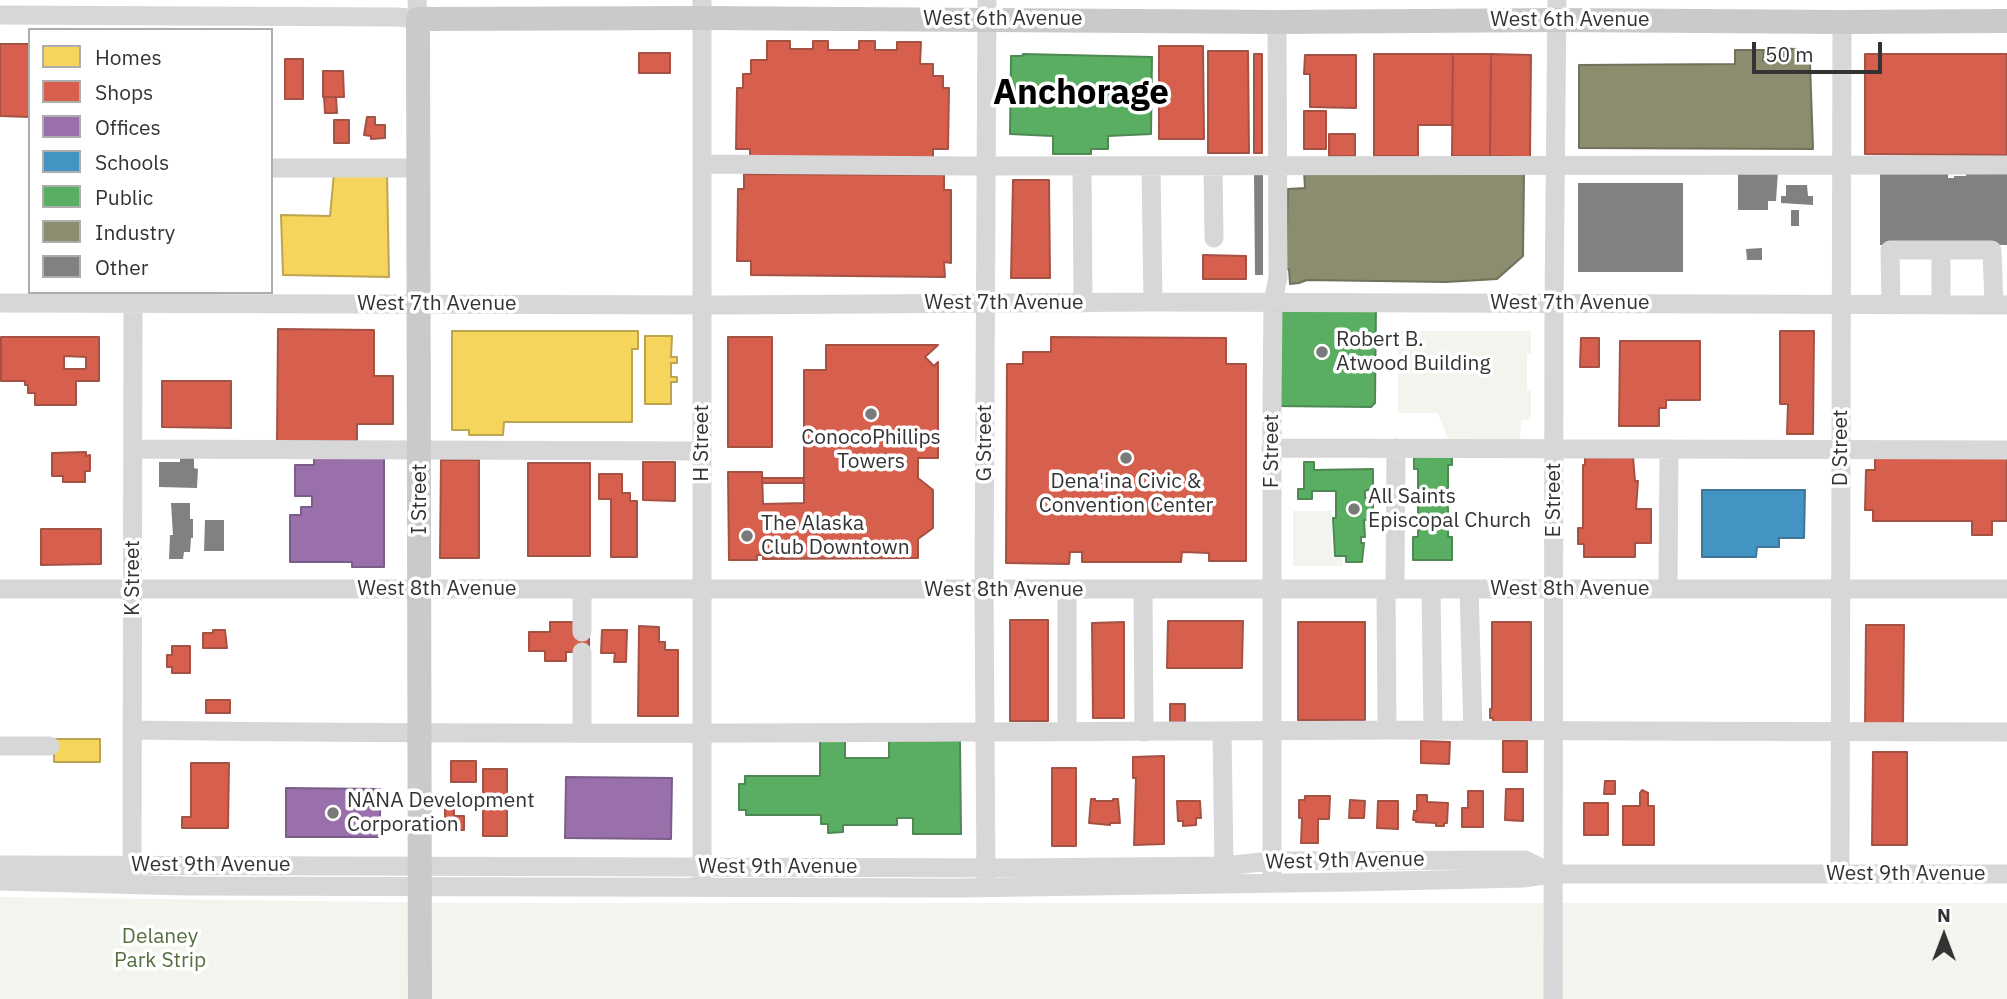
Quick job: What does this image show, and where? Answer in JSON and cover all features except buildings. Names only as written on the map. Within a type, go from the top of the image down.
[{"type":"main road","name":"West 6th Avenue","points":[[418,10],[987,10],[1278,22],[1558,10],[1842,22],[2007,21]]},
{"type":"main road","name":"I Street","points":[[418,10],[420,999]]},
{"type":"street","name":"H Street","points":[[702,9],[702,876]]},
{"type":"street","name":"West 6th Avenue","points":[[0,15],[397,17],[418,10]]},
{"type":"street","name":"G Street","points":[[986,877],[984,591],[987,10]]},
{"type":"street","name":"E Street","points":[[1553,999],[1554,303],[1558,10]]},
{"type":"street","name":"F Street","points":[[1272,881],[1271,448],[1273,302],[1278,277],[1278,22]]},
{"type":"street","name":"D Street","points":[[1840,874],[1842,22]]},
{"type":"street","points":[[702,164],[2007,165]]},
{"type":"street","points":[[1083,166],[1083,303]]},
{"type":"street","points":[[1151,166],[1153,302]]},
{"type":"street","points":[[1213,166],[1214,238]]},
{"type":"street","points":[[273,168],[418,168]]},
{"type":"street","points":[[1891,304],[1890,250],[1992,250],[2001,305]]},
{"type":"street","points":[[1941,250],[1941,305]]},
{"type":"street","name":"West 7th Avenue","points":[[0,303],[133,298],[418,304],[1273,302],[2001,305]]},
{"type":"street","name":"K Street","points":[[132,864],[133,298]]},
{"type":"street","points":[[1271,448],[2007,450]]},
{"type":"street","points":[[1387,730],[1396,448]]},
{"type":"street","points":[[133,449],[702,451]]},
{"type":"street","points":[[1668,589],[1669,449]]},
{"type":"street","name":"West 8th Avenue","points":[[0,589],[2007,589]]},
{"type":"street","points":[[1431,589],[1433,730]]},
{"type":"street","points":[[1469,589],[1473,730]]},
{"type":"street","points":[[582,590],[582,732]]},
{"type":"street","points":[[1067,590],[1067,733]]},
{"type":"street","points":[[1143,590],[1144,732]]},
{"type":"street","points":[[132,730],[1067,733],[1553,730],[1841,734],[2007,732]]},
{"type":"street","points":[[1222,731],[1224,866]]},
{"type":"street","points":[[0,746],[50,746]]},
{"type":"street","name":"West 9th Avenue","points":[[0,865],[132,864],[420,876],[986,877],[1224,866],[1272,861],[1525,860],[1553,874]]},
{"type":"street","name":"West 9th Avenue","points":[[986,877],[1110,887],[1272,881],[1523,878],[1553,874],[2007,874]]},
{"type":"street","name":"West 9th Avenue","points":[[0,881],[187,886],[420,876]]},
{"type":"green space","points":[[1398,331],[1531,331],[1531,354],[1527,354],[1527,390],[1531,391],[1531,419],[1521,420],[1520,440],[1448,439],[1438,413],[1398,413]]},
{"type":"green space","points":[[1293,511],[1332,511],[1332,556],[1343,556],[1343,566],[1293,566]]},
{"type":"green space","name":"Delaney Park Strip","points":[[0,897],[459,903],[2007,903],[2007,999],[0,999]]},
{"type":"place","name":"Robert B. Atwood Building","points":[[1322,352]]},
{"type":"place","name":"ConocoPhillips Towers","points":[[871,414]]},
{"type":"place","name":"Dena'ina Civic & Convention Center","points":[[1126,458]]},
{"type":"place","name":"All Saints Episcopal Church","points":[[1354,509]]},
{"type":"place","name":"The Alaska Club Downtown","points":[[747,536]]},
{"type":"place","name":"NANA Development Corporation","points":[[333,813]]},
{"type":"district","name":"Anchorage","points":[[1081,94]]}]
